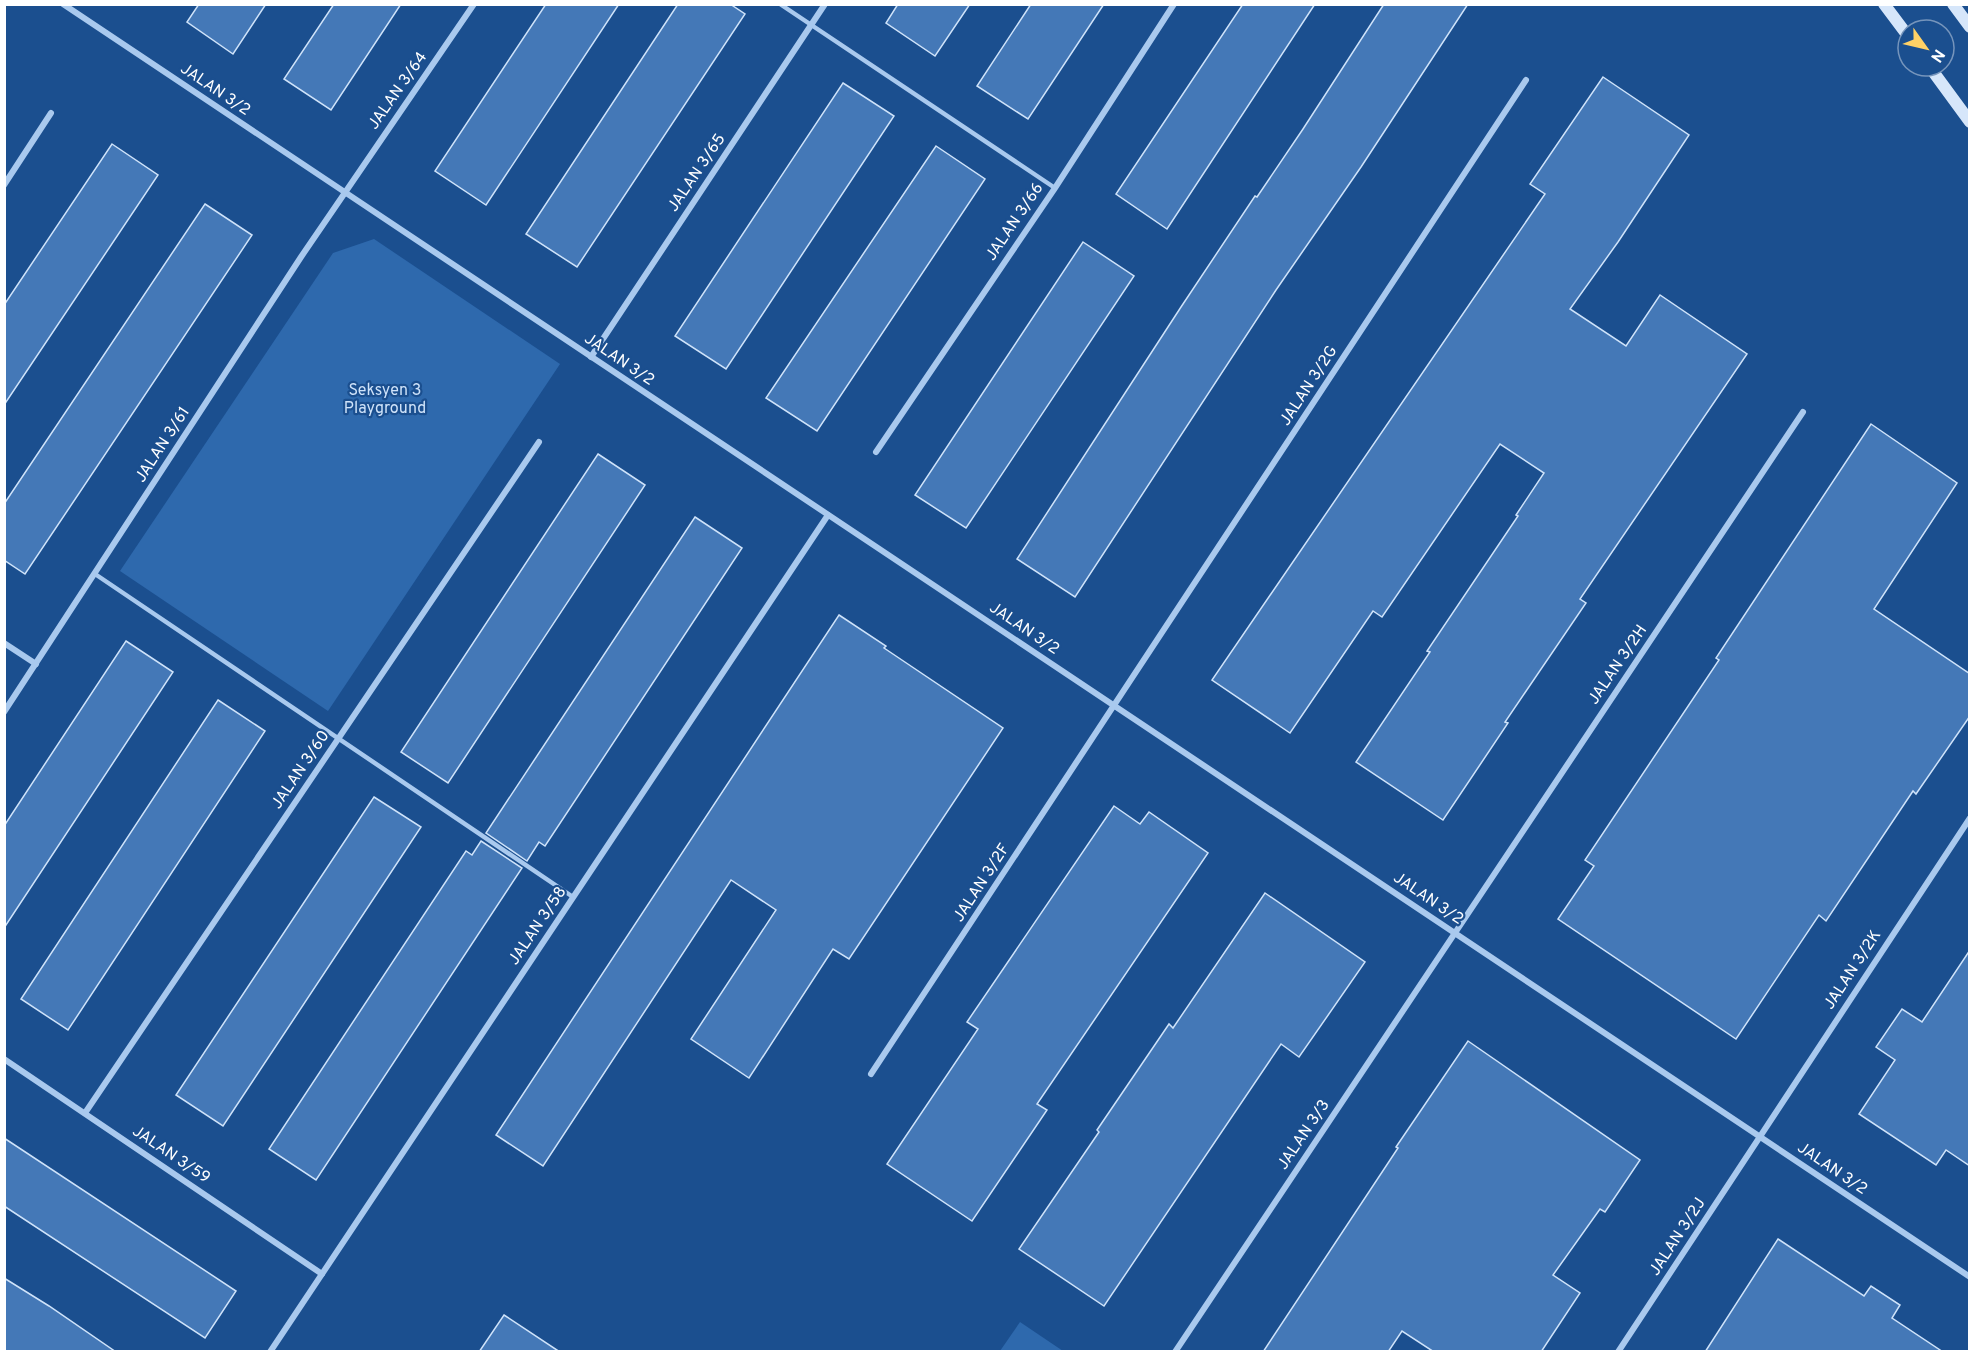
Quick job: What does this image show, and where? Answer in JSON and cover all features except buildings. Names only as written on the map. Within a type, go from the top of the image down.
[{"type":"main road","points":[[1884,4],[1896,20]]},
{"type":"main road","points":[[1953,4],[1970,27]]},
{"type":"main road","points":[[1938,78],[1970,122]]},
{"type":"street","name":"JALAN 3/2","points":[[63,4],[1970,1277]]},
{"type":"street","name":"JALAN 3/64","points":[[345,193],[474,4]]},
{"type":"street","name":"JALAN 3/65","points":[[591,357],[825,4]]},
{"type":"street","name":"JALAN 3/66","points":[[876,452],[1055,188],[1174,4]]},
{"type":"street","name":"JALAN 3/2G","points":[[1114,706],[1526,80]]},
{"type":"street","points":[[4,185],[51,113]]},
{"type":"street","name":"JALAN 3/61","points":[[4,712],[345,193]]},
{"type":"street","name":"JALAN 3/2H","points":[[1455,933],[1803,412]]},
{"type":"street","name":"JALAN 3/60","points":[[85,1113],[539,442]]},
{"type":"street","name":"JALAN 3/58","points":[[270,1352],[828,515]]},
{"type":"street","points":[[4,643],[36,664]]},
{"type":"street","name":"JALAN 3/2F","points":[[872,1074],[1114,706]]},
{"type":"street","name":"JALAN 3/2K","points":[[1760,1137],[1970,818]]},
{"type":"street","name":"JALAN 3/3","points":[[1175,1352],[1455,933]]},
{"type":"street","name":"JALAN 3/59","points":[[4,1059],[322,1274]]},
{"type":"street","name":"JALAN 3/2J","points":[[1618,1352],[1760,1137]]},
{"type":"lane","points":[[780,4],[1055,188]]},
{"type":"lane","points":[[95,574],[573,897]]},
{"type":"green space","name":"Seksyen 3 Playground","points":[[374,239],[560,364],[328,711],[120,571],[333,253]]},
{"type":"green space","points":[[1020,1322],[1063,1351],[1000,1351]]}]
